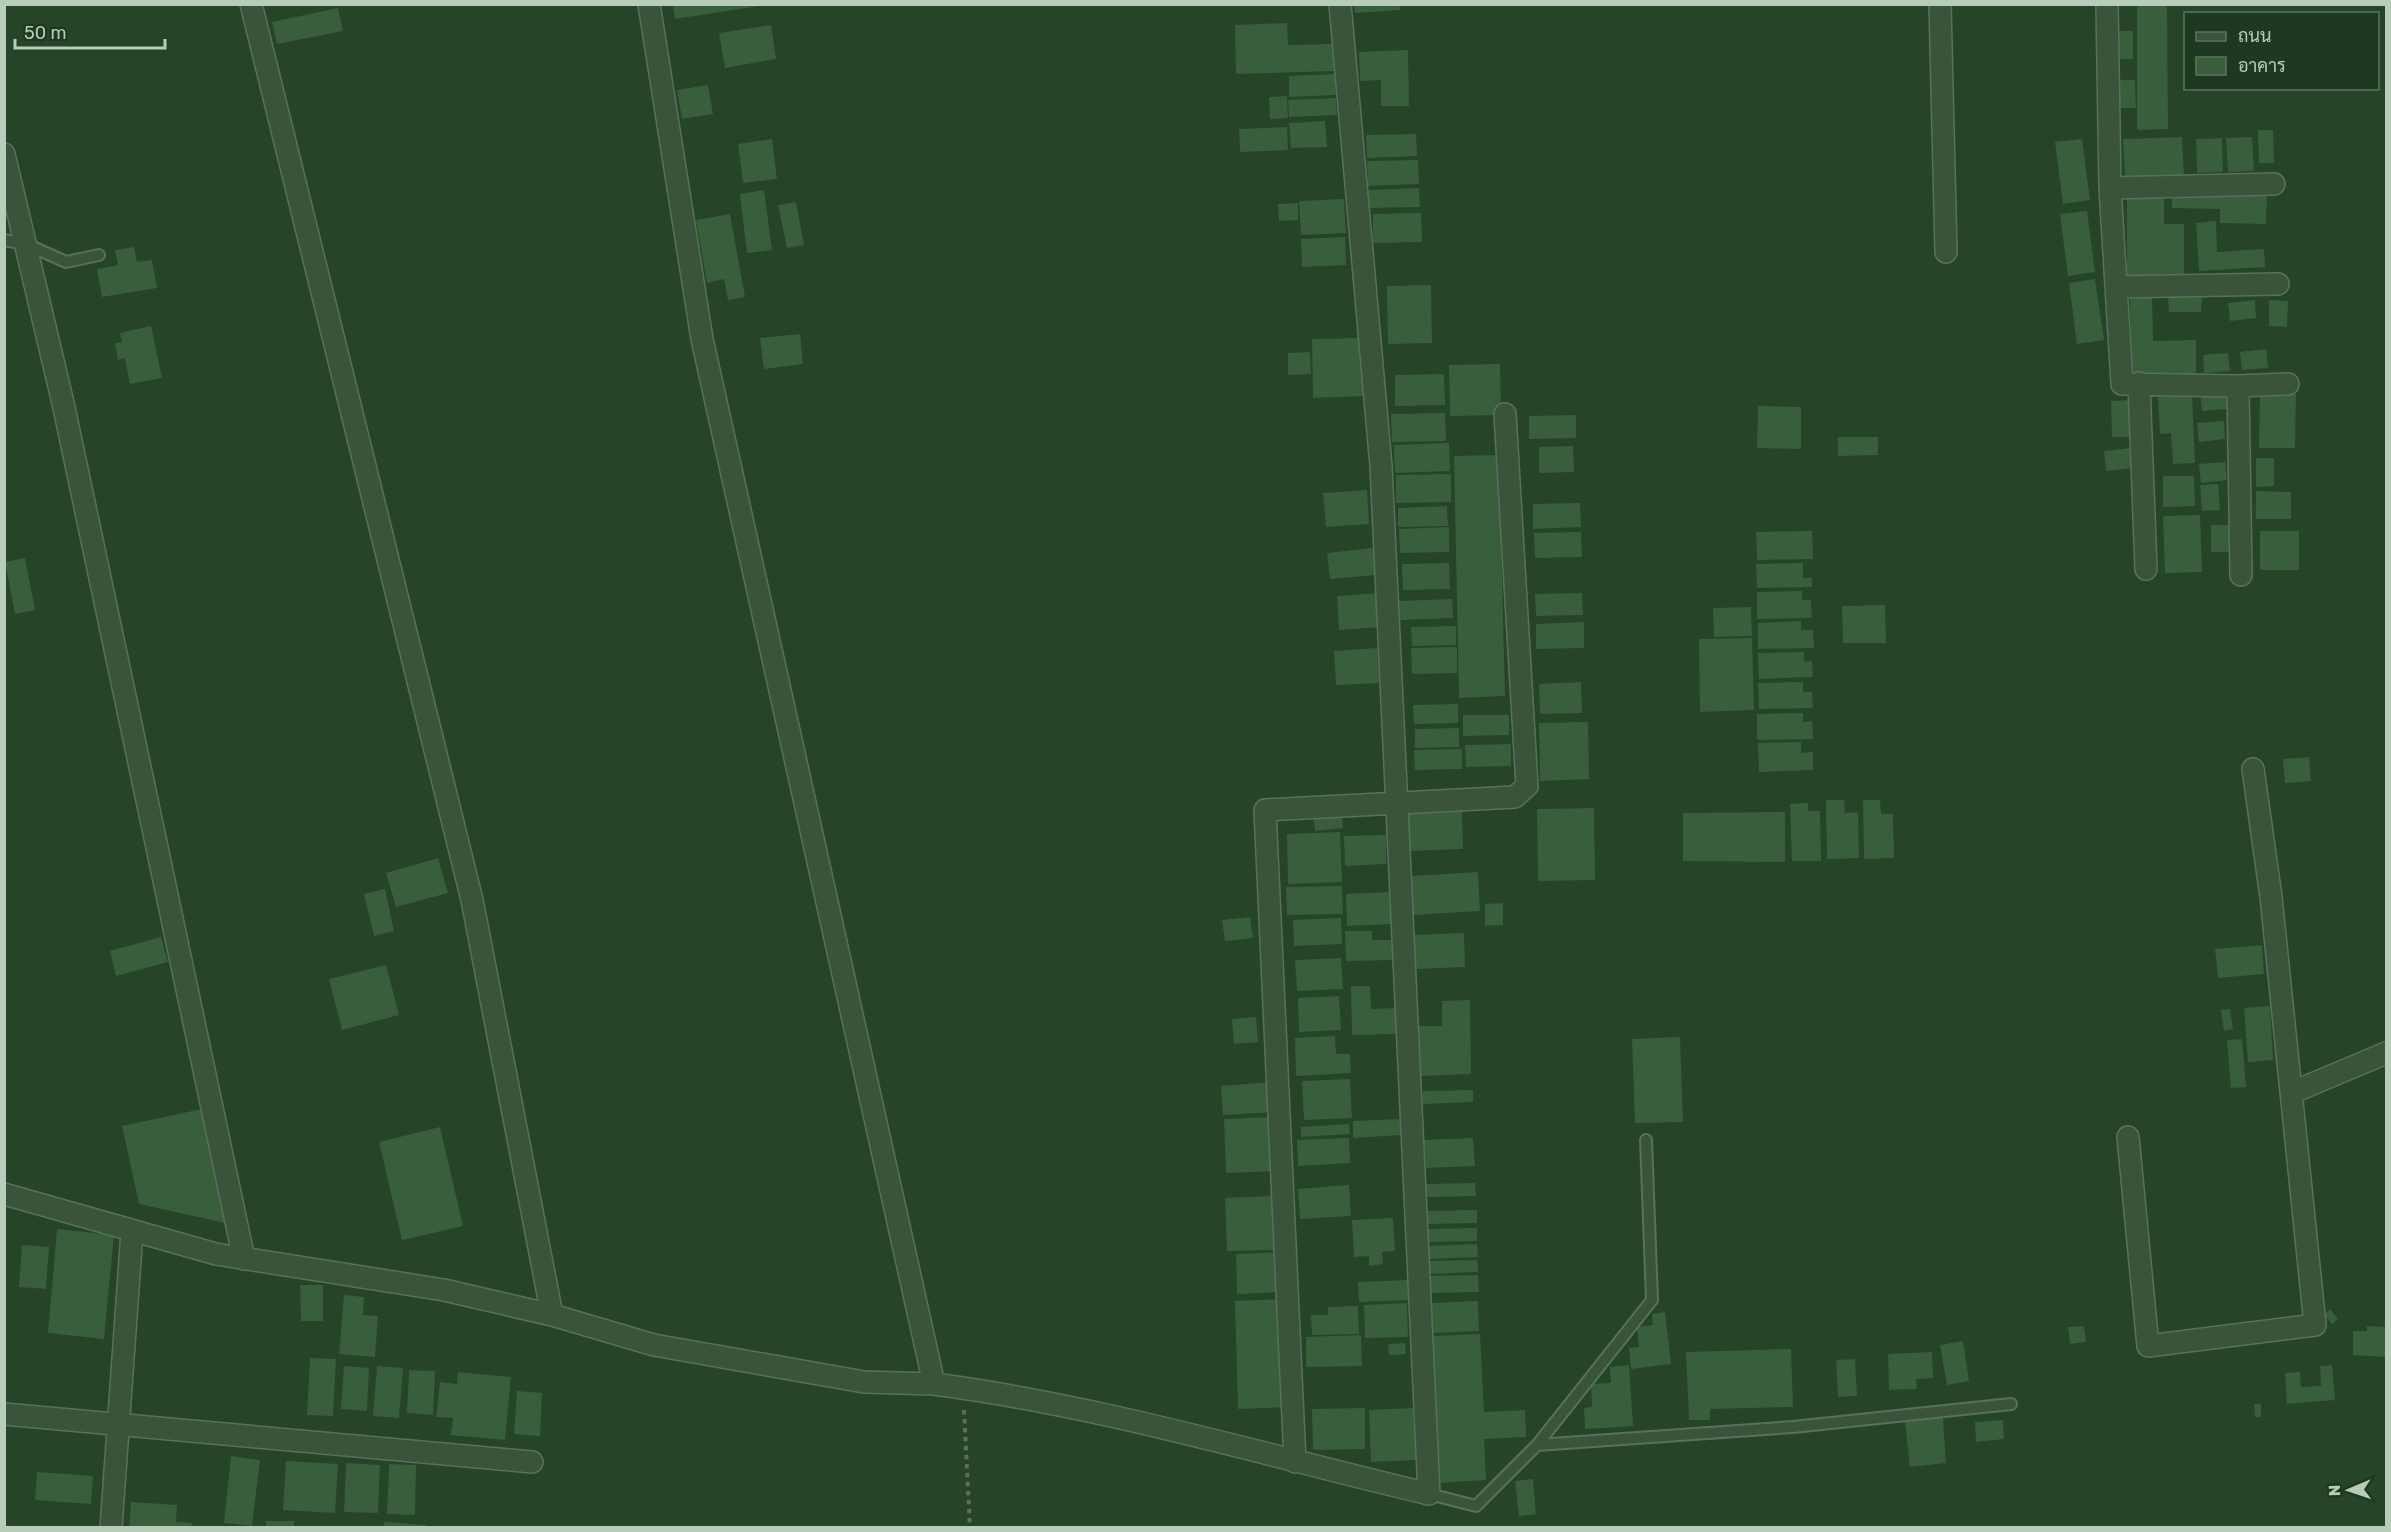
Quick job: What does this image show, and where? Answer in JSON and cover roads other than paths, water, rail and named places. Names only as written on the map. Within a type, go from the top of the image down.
[{"type":"street","points":[[251,4],[472,900],[552,1315]]},
{"type":"street","points":[[648,4],[702,339],[934,1384]]},
{"type":"street","points":[[4,1194],[132,1232],[244,1259],[444,1290],[552,1315],[654,1345],[864,1382],[934,1384],[1012,1394],[1111,1415],[1429,1494],[1381,466],[1340,4]]},
{"type":"street","points":[[1940,4],[1946,252]]},
{"type":"street","points":[[2107,4],[2110,188],[2122,384],[2238,386],[2288,384]]},
{"type":"street","points":[[4,154],[63,403],[244,1259]]},
{"type":"street","points":[[2110,188],[2274,184]]},
{"type":"street","points":[[2117,287],[2278,284]]},
{"type":"street","points":[[2139,383],[2146,569]]},
{"type":"street","points":[[2238,386],[2241,575]]},
{"type":"street","points":[[1295,1462],[1265,810],[1515,797],[1527,786],[1505,414]]},
{"type":"street","points":[[2128,1137],[2148,1346],[2315,1325],[2271,897],[2253,769]]},
{"type":"street","points":[[2290,1093],[2386,1053]]},
{"type":"street","points":[[111,1527],[132,1232]]},
{"type":"street","points":[[4,1414],[532,1462]]},
{"type":"lane","points":[[4,240],[26,244],[66,262],[99,255]]},
{"type":"lane","points":[[1429,1494],[1476,1506],[1537,1445],[1652,1300],[1646,1140]]},
{"type":"lane","points":[[1537,1445],[1793,1427],[2012,1404]]}]
